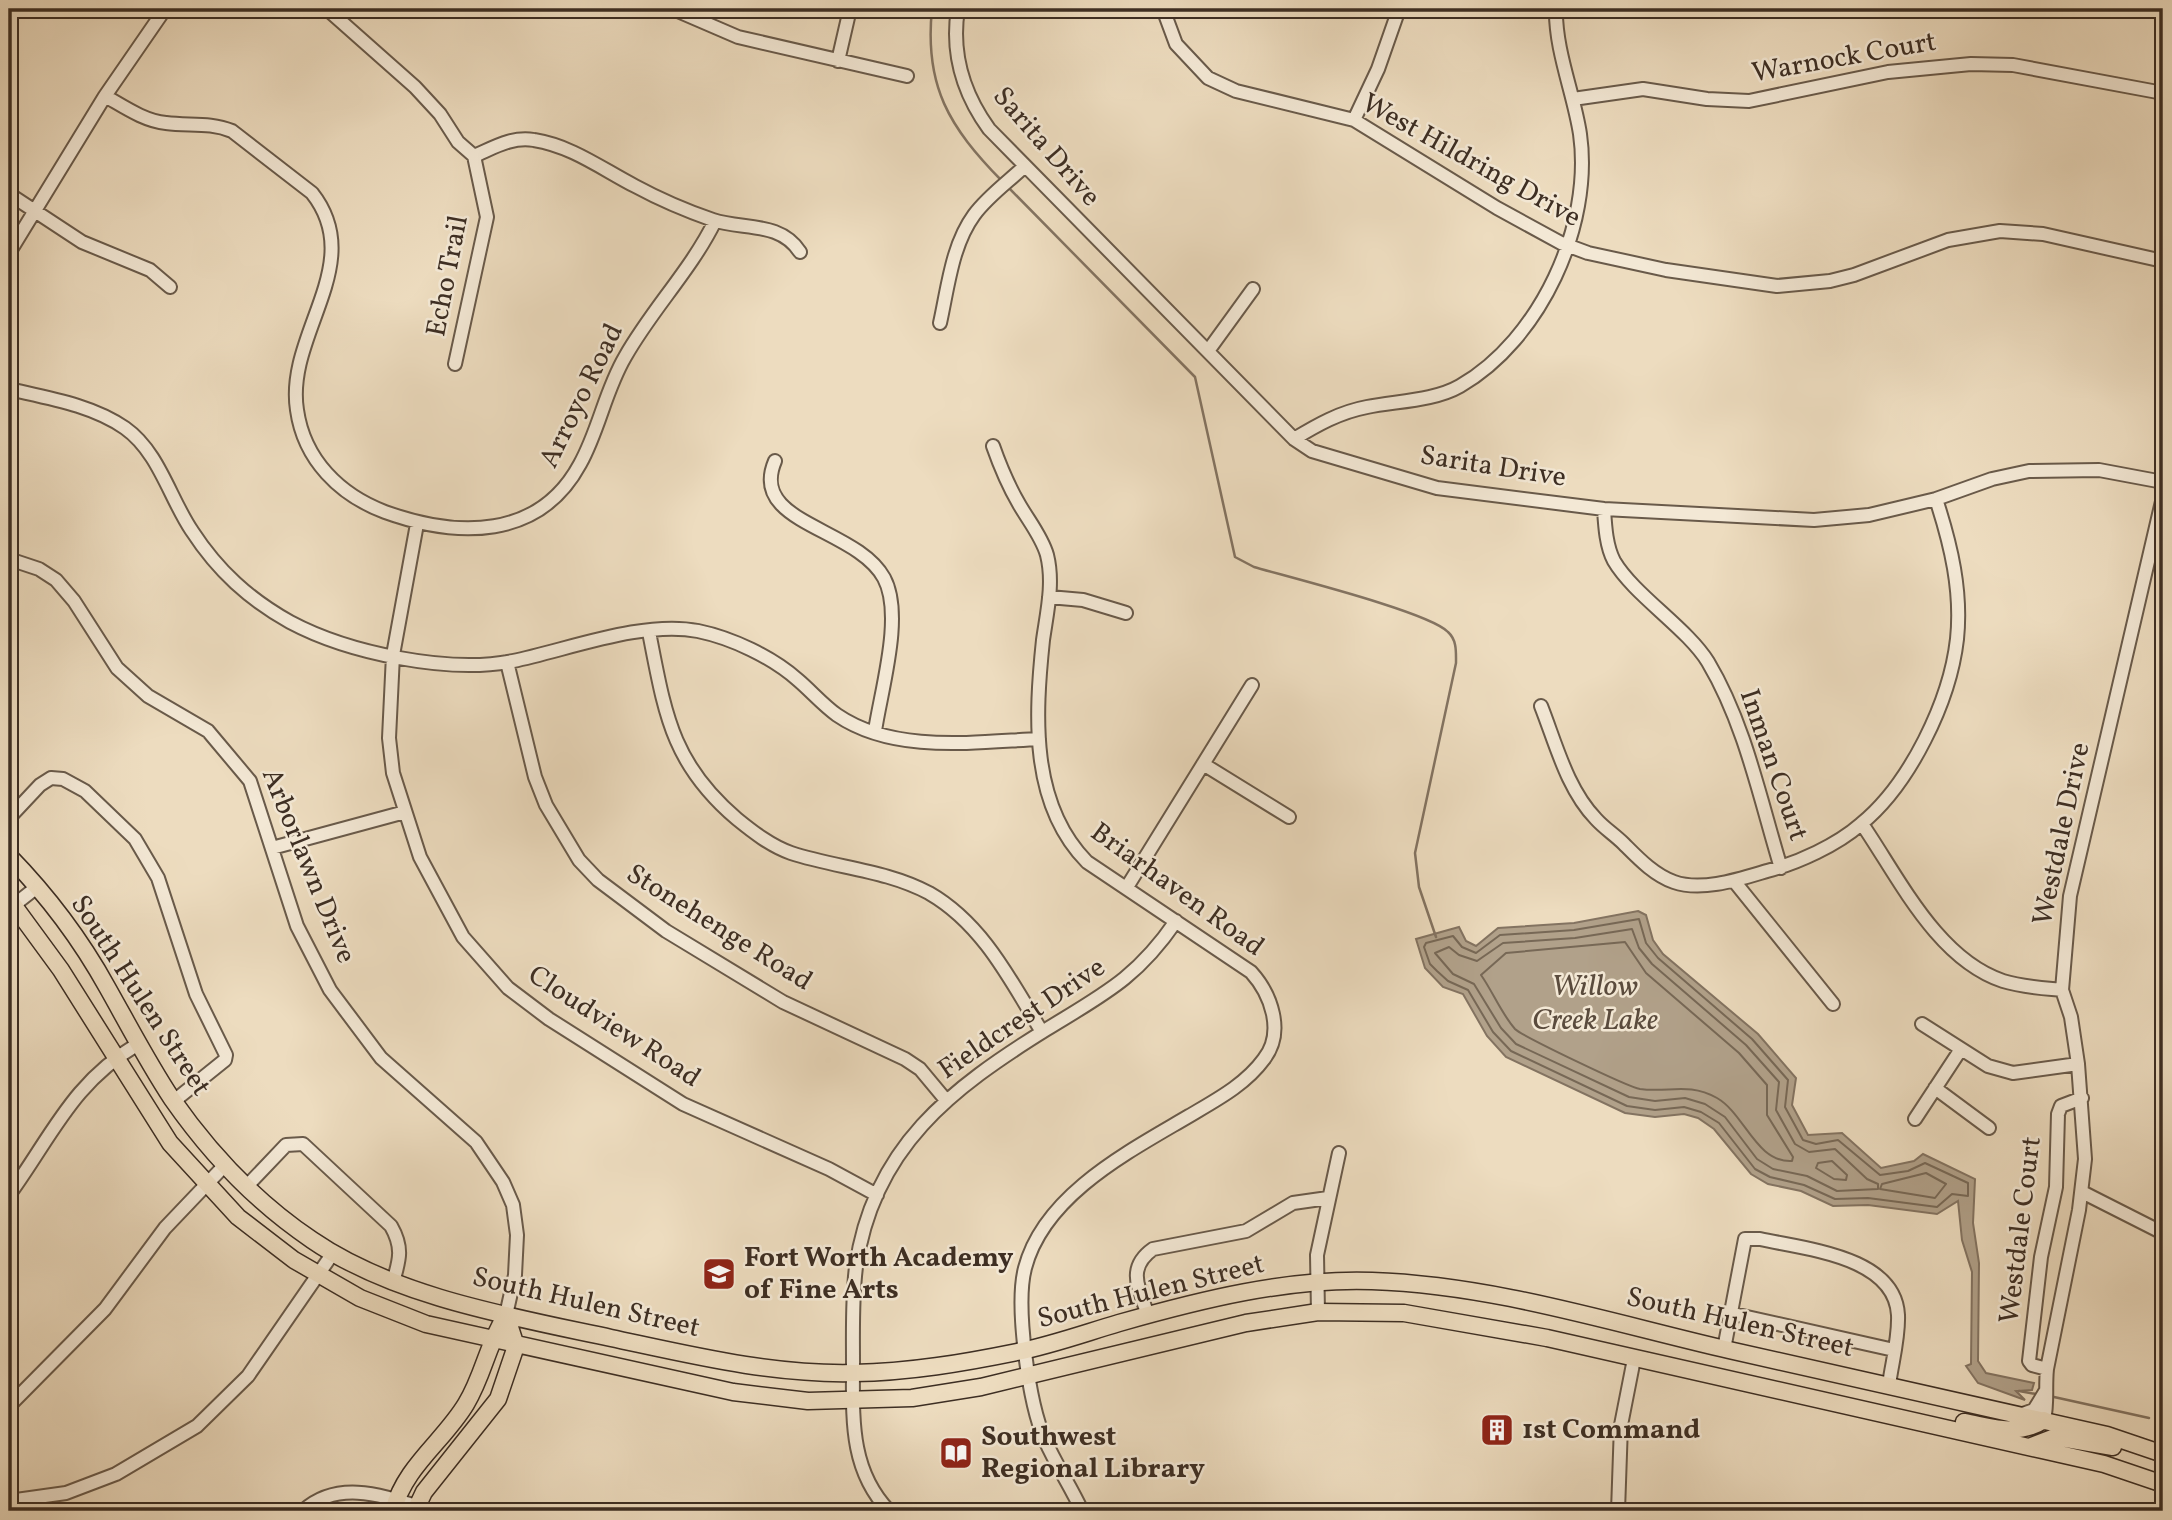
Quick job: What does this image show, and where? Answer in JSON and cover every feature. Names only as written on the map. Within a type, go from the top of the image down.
[{"type":"main road","name":"South Hulen Street","points":[[9,856],[37,887],[105,982],[138,1044],[174,1101],[225,1165],[269,1207],[333,1253],[393,1282],[506,1315],[723,1362],[785,1370],[853,1373],[924,1369],[1026,1350],[1148,1315],[1317,1281],[1417,1285],[1524,1301],[1889,1385],[2033,1431],[2104,1464],[2163,1484]]},
{"type":"main road","name":"South Hulen Street","points":[[10,904],[61,970],[157,1125],[205,1185],[258,1235],[317,1275],[360,1298],[400,1315],[516,1346],[733,1392],[808,1401],[852,1401],[956,1392],[1246,1323],[1318,1312],[1404,1313],[1547,1338],[1927,1424],[1952,1420],[2010,1430],[2033,1431]]},
{"type":"main road","name":"Arborlawn Drive","points":[[394,1506],[417,1463],[465,1406],[481,1374],[491,1339],[506,1315]]},
{"type":"main road","points":[[415,1509],[436,1476],[482,1422],[498,1398],[516,1346],[506,1315]]},
{"type":"main road","points":[[2033,1431],[2113,1447],[2147,1448],[2163,1454]]},
{"type":"street","points":[[9,253],[105,96],[165,9]]},
{"type":"street","points":[[327,9],[415,87],[440,114],[458,142],[474,156],[511,140],[531,139],[566,147],[638,188],[715,221],[774,231],[794,242],[800,252]]},
{"type":"street","points":[[673,9],[738,37],[907,76]]},
{"type":"street","points":[[838,61],[850,9]]},
{"type":"street","name":"Sarita Drive","points":[[958,9],[957,53],[967,92],[989,129],[1020,171],[1208,351],[1294,439],[1312,451],[1437,488],[1604,509],[1842,520],[1936,499],[1992,479],[2029,471],[2099,470],[2163,482]]},
{"type":"street","name":"West Hildring Drive","points":[[1163,9],[1176,44],[1208,78],[1236,91],[1354,120],[1497,208],[1567,245],[1666,270],[1777,286],[1821,282],[1854,275],[1948,240],[2000,231],[2043,234],[2163,261]]},
{"type":"street","points":[[1354,120],[1378,69],[1399,9]]},
{"type":"street","points":[[1294,439],[1342,414],[1460,386],[1514,342],[1535,316],[1567,245],[1577,203],[1580,137],[1556,9]]},
{"type":"street","name":"Warnock Court","points":[[1573,99],[1643,89],[1707,99],[1749,101],[1888,72],[1971,64],[2013,65],[2163,93]]},
{"type":"street","name":"Arroyo Road","points":[[105,96],[136,114],[163,123],[219,125],[232,131],[312,193],[321,205],[330,223],[332,257],[324,292],[297,370],[296,409],[303,433],[326,474],[348,494],[368,506],[417,524],[457,530],[484,529],[520,519],[543,508],[558,496],[582,462],[605,397],[636,337],[686,274],[715,221]]},
{"type":"street","name":"Echo Trail","points":[[455,364],[487,217],[474,156]]},
{"type":"street","points":[[940,323],[960,240],[972,218],[1020,171]]},
{"type":"street","points":[[9,194],[82,242],[150,270],[170,288]]},
{"type":"street","points":[[1208,351],[1253,289]]},
{"type":"street","points":[[9,389],[95,412],[125,428],[140,442],[156,466],[192,531],[240,589],[315,634],[393,655],[470,665],[507,662],[575,643],[649,632],[698,631],[741,646],[772,661],[796,678],[838,716],[875,731],[936,742],[1039,739]]},
{"type":"street","name":"Briarhaven Road","points":[[993,446],[1004,478],[1047,555],[1049,597],[1040,676],[1039,739],[1046,792],[1069,844],[1087,862],[1251,972],[1262,985],[1273,1012],[1271,1046],[1266,1058],[1249,1076],[1227,1094],[1130,1151],[1053,1214],[1031,1251],[1021,1287],[1026,1350],[1035,1410],[1045,1440],[1080,1508]]},
{"type":"street","points":[[775,461],[768,481],[777,502],[787,512],[857,548],[884,578],[891,599],[892,621],[875,731]]},
{"type":"street","name":"Westdale Drive","points":[[2033,1431],[2048,1401],[2045,1392],[2047,1369],[2082,1192],[2085,1141],[2082,1098],[2071,1017],[2062,990],[2070,896],[2163,497]]},
{"type":"street","points":[[1541,706],[1564,767],[1579,796],[1595,819],[1639,859],[1674,882],[1693,885],[1734,881],[1781,867],[1862,824],[1894,787],[1931,729],[1957,639],[1956,572],[1936,499]]},
{"type":"street","name":"Inman Court","points":[[1604,509],[1606,536],[1614,561],[1707,660],[1722,690],[1738,724],[1781,867]]},
{"type":"street","name":"Cloudview Road","points":[[417,524],[393,655],[389,738],[393,773],[420,857],[448,914],[482,960],[508,988],[549,1019],[683,1104],[829,1169],[877,1195]]},
{"type":"street","name":"Arborlawn Drive","points":[[9,559],[39,569],[56,580],[82,612],[117,668],[135,685],[183,714],[222,745],[250,781],[305,945],[344,1011],[390,1068],[481,1148],[503,1182],[513,1205],[517,1236],[515,1275],[506,1315]]},
{"type":"street","points":[[1049,597],[1083,600],[1126,613]]},
{"type":"street","points":[[649,632],[672,734],[694,775],[720,804],[769,843],[790,852],[889,877],[929,893],[962,917],[993,951],[1042,1032]]},
{"type":"street","name":"Stonehenge Road","points":[[507,662],[535,776],[546,805],[579,860],[598,880],[666,930],[783,1002],[905,1059],[920,1069],[945,1099]]},
{"type":"street","points":[[1126,887],[1252,685]]},
{"type":"street","points":[[1203,764],[1289,817]]},
{"type":"street","points":[[9,818],[40,785],[51,778],[63,779],[85,791],[135,838],[158,878],[196,994],[226,1055],[225,1060],[174,1101]]},
{"type":"street","points":[[272,848],[405,812]]},
{"type":"street","points":[[1862,824],[1934,931],[1962,958],[2004,981],[2062,990]]},
{"type":"street","points":[[1734,881],[1833,1004]]},
{"type":"street","points":[[10,904],[37,887]]},
{"type":"street","name":"Fieldcrest Drive","points":[[889,1511],[871,1489],[861,1466],[854,1443],[852,1401],[856,1265],[877,1195],[904,1145],[945,1099],[995,1061],[1134,973],[1176,921]]},
{"type":"street","points":[[1922,1024],[1988,1066],[2012,1073],[2078,1064]]},
{"type":"street","points":[[9,1195],[68,1103],[115,1058],[138,1044]]},
{"type":"street","points":[[1915,1119],[1961,1049]]},
{"type":"street","points":[[1935,1088],[1989,1128]]},
{"type":"street","name":"Westdale Court","points":[[2047,1369],[2032,1366],[2029,1361],[2040,1257],[2056,1187],[2057,1114],[2061,1106],[2082,1098]]},
{"type":"street","points":[[247,1186],[286,1145],[303,1144],[391,1226],[400,1241],[401,1256],[393,1282]]},
{"type":"street","points":[[1318,1312],[1317,1255],[1339,1153]]},
{"type":"street","points":[[9,1406],[105,1310],[165,1228],[225,1165]]},
{"type":"street","points":[[2082,1192],[2163,1233]]},
{"type":"street","points":[[1148,1315],[1136,1270],[1141,1258],[1153,1249],[1246,1231],[1293,1203],[1328,1198]]},
{"type":"street","points":[[1724,1349],[1745,1239],[1760,1239],[1848,1260],[1872,1272],[1887,1286],[1898,1311],[1889,1385]]},
{"type":"street","points":[[9,1502],[66,1493],[116,1474],[197,1426],[248,1376],[333,1253]]},
{"type":"street","points":[[1729,1312],[1894,1350]]},
{"type":"street","points":[[1618,1511],[1621,1425],[1634,1359]]},
{"type":"street","points":[[2033,1431],[2034,1410],[2045,1392]]},
{"type":"street","points":[[303,1511],[312,1503],[348,1491],[381,1495],[394,1506],[415,1509]]},
{"type":"street","points":[[1067,1511],[1080,1508]]},
{"type":"water","name":"Willow Creek Lake","points":[[1638,911],[1646,915],[1653,940],[1663,954],[1758,1034],[1796,1078],[1792,1105],[1808,1135],[1842,1133],[1881,1168],[1914,1161],[1923,1154],[1975,1179],[1973,1223],[1979,1263],[1978,1361],[1986,1373],[2034,1383],[2032,1390],[2016,1391],[2025,1400],[1978,1383],[1966,1366],[1971,1364],[1972,1272],[1962,1240],[1958,1201],[1937,1214],[1868,1205],[1833,1206],[1801,1191],[1768,1184],[1751,1174],[1714,1129],[1698,1118],[1684,1114],[1655,1117],[1625,1113],[1506,1057],[1487,1036],[1463,994],[1443,987],[1425,968],[1416,939],[1459,927],[1466,941],[1476,946],[1498,928],[1574,923]]},
{"type":"waterway","points":[[932,9],[932,61],[944,104],[968,142],[1002,181]]},
{"type":"waterway","points":[[1007,186],[1195,377],[1235,557],[1254,567],[1414,615],[1436,624],[1453,639],[1456,663],[1415,853],[1419,887],[1436,937]]},
{"type":"waterway","points":[[2019,1391],[2036,1394]]},
{"type":"waterway","points":[[2054,1397],[2149,1418]]},
{"type":"place","name":"Fort Worth Academy of Fine Arts","points":[[719,1274]]},
{"type":"place","name":"1st Command","points":[[1497,1430]]},
{"type":"place","name":"Southwest Regional Library","points":[[956,1453]]}]
